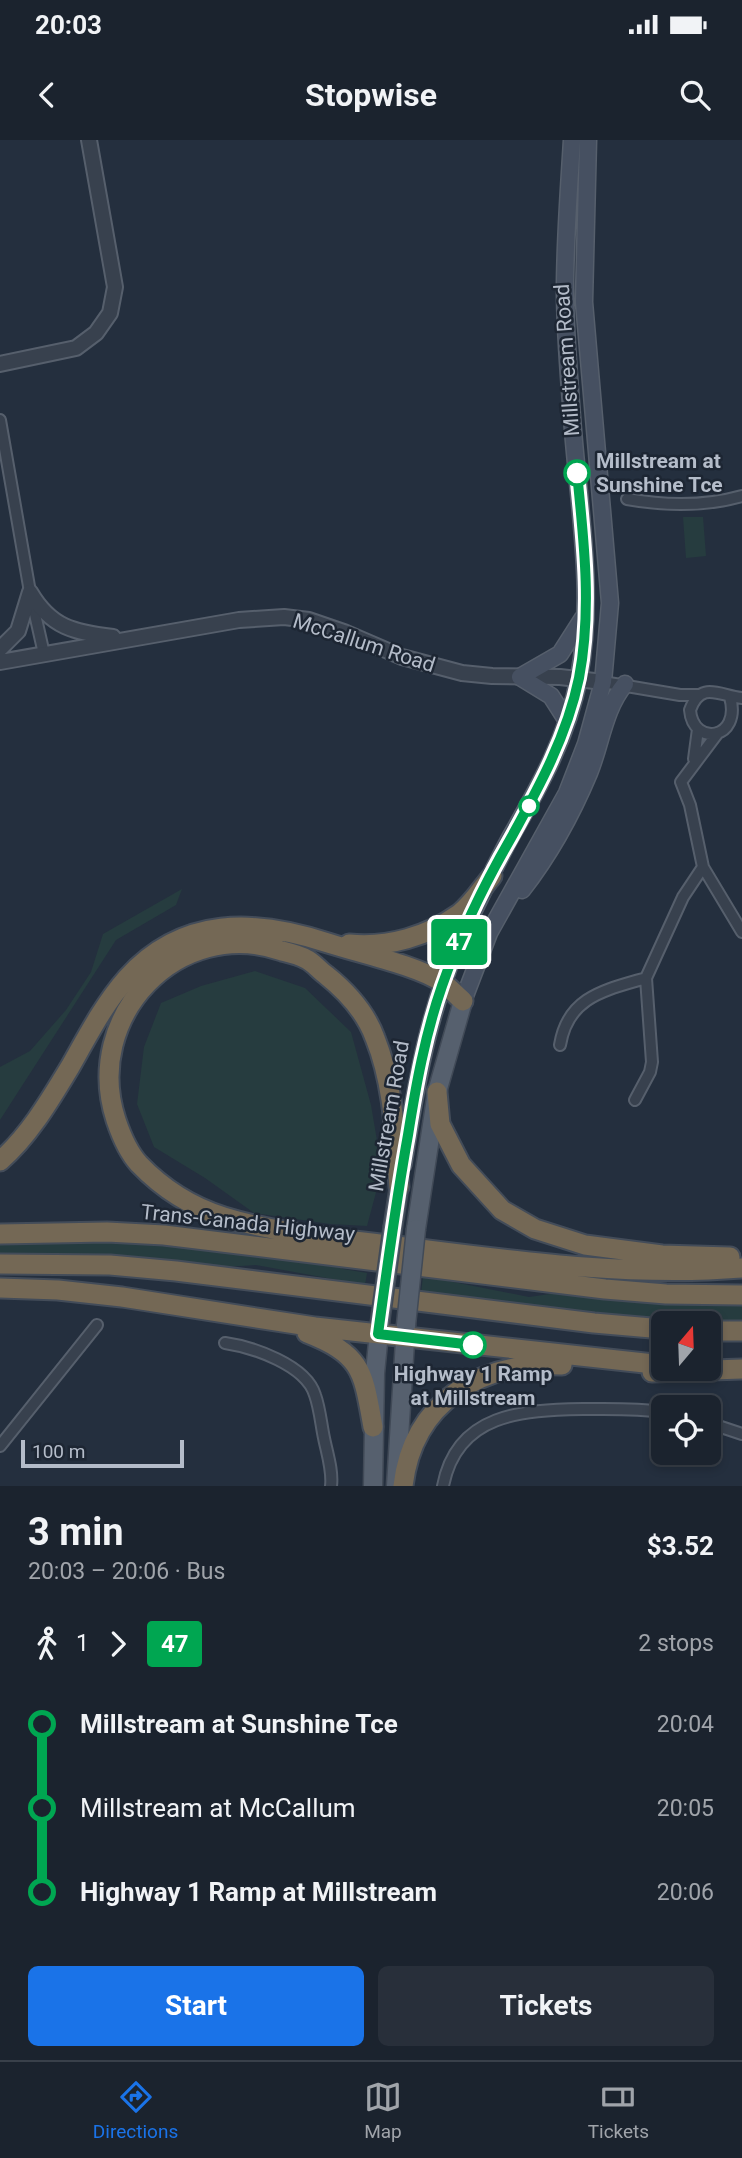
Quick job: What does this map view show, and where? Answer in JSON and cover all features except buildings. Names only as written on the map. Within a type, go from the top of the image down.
[{"type":"highway","points":[[323,941],[358,945],[390,943],[427,932],[461,912],[492,876]]},
{"type":"highway","points":[[0,1161],[53,1096],[98,1020],[127,979],[151,955],[181,939],[211,928],[247,926],[283,930],[323,941],[419,972],[443,983],[463,1002]]},
{"type":"highway","points":[[399,1187],[394,1119],[375,1037],[346,991],[306,959],[264,944],[230,943],[189,953],[155,974],[133,998],[115,1034],[107,1070],[111,1103],[121,1135],[138,1162],[171,1192],[221,1216],[270,1228],[332,1237],[592,1269],[671,1271],[742,1268]]},
{"type":"highway","points":[[437,1092],[440,1125],[461,1165],[502,1210],[535,1229],[598,1247],[662,1255],[742,1257]]},
{"type":"highway","name":"Trans-Canada Highway","points":[[0,1234],[107,1232],[164,1235],[605,1289],[666,1294],[742,1295]]},
{"type":"highway","points":[[0,1264],[110,1265],[176,1271],[594,1324],[651,1328]]},
{"type":"highway","points":[[0,1288],[58,1290],[315,1328],[379,1328],[651,1363]]},
{"type":"highway","points":[[270,1320],[334,1344],[356,1363],[365,1386],[373,1427]]},
{"type":"highway","points":[[721,1331],[742,1331]]},
{"type":"highway","points":[[402,1486],[416,1441],[427,1422],[442,1404],[465,1386],[493,1372],[516,1366],[547,1364],[635,1372],[742,1369]]},
{"type":"main road","name":"Millstream Road","points":[[373,1486],[373,1427],[379,1328],[420,1061],[443,983],[467,925],[540,785],[567,721],[579,679],[587,611],[585,547],[573,420],[565,289],[572,140]]},
{"type":"main road","name":"Millstream Road","points":[[396,1486],[405,1332],[416,1229],[437,1092],[463,1002],[489,933],[567,793],[586,744],[603,682],[610,603],[584,302],[588,140]]},
{"type":"main road","points":[[567,721],[551,696],[520,677],[560,654],[574,636],[587,611]]},
{"type":"main road","points":[[489,933],[541,865],[568,820],[590,771],[612,703],[625,684]]},
{"type":"street","points":[[0,364],[76,348],[96,333],[110,313],[115,287],[89,140]]},
{"type":"street","points":[[0,421],[30,592],[44,654]]},
{"type":"street","points":[[626,499],[668,505],[692,505],[742,496]]},
{"type":"street","points":[[30,592],[39,607],[66,628],[125,639]]},
{"type":"street","points":[[0,649],[18,631],[30,592]]},
{"type":"street","name":"McCallum Road","points":[[0,662],[239,620],[284,617],[309,620],[333,628],[402,657],[439,669],[472,674],[579,679],[625,684],[680,695],[699,695]]},
{"type":"street","name":"McCallum Road","points":[[646,689],[681,702],[690,710]]},
{"type":"street","points":[[717,734],[707,734],[693,723],[690,710],[699,695],[710,691],[742,698]]},
{"type":"street","points":[[730,697],[738,714],[728,728],[717,734],[681,782],[690,805],[703,867],[742,932]]},
{"type":"street","points":[[687,774],[696,750],[698,729]]},
{"type":"street","points":[[635,1100],[650,1072],[652,1062],[646,978],[683,897],[703,867]]},
{"type":"street","points":[[560,1045],[566,1022],[591,996],[646,978]]},
{"type":"street","points":[[0,1446],[97,1325]]},
{"type":"street","points":[[225,1343],[259,1350],[299,1373],[309,1382],[315,1394],[331,1486]]},
{"type":"street","points":[[443,1486],[447,1470],[461,1446],[482,1427],[503,1417],[533,1410],[555,1409],[651,1410]]},
{"type":"street","points":[[721,1427],[742,1434]]},
{"type":"green space","points":[[683,517],[703,517],[706,556],[686,558]]},
{"type":"green space","points":[[182,889],[176,905],[116,940],[0,1120],[0,1067],[30,1051],[66,1010],[91,972],[103,934]]},
{"type":"green space","points":[[255,971],[305,988],[351,1032],[371,1105],[382,1170],[367,1226],[330,1224],[254,1213],[205,1178],[154,1147],[137,1104],[144,1047],[161,1003],[201,986]]},
{"type":"green space","points":[[113,1241],[182,1246],[338,1265],[343,1269],[367,1273],[365,1285],[256,1265],[225,1267],[153,1259],[63,1254],[0,1255],[0,1243]]},
{"type":"green space","points":[[423,1276],[529,1297],[557,1293],[670,1303],[742,1304],[742,1322],[721,1322],[721,1311],[651,1311],[649,1320],[421,1293]]},
{"type":"bus line","name":"47","points":[[473,1345],[378,1334],[420,1061],[432,1015],[456,948],[557,748],[579,679],[587,607],[585,547],[577,473]]},
{"type":"place","name":"Millstream at Sunshine Tce","points":[[577,473]]},
{"type":"place","name":"Highway 1 Ramp at Millstream","points":[[473,1345]]}]
